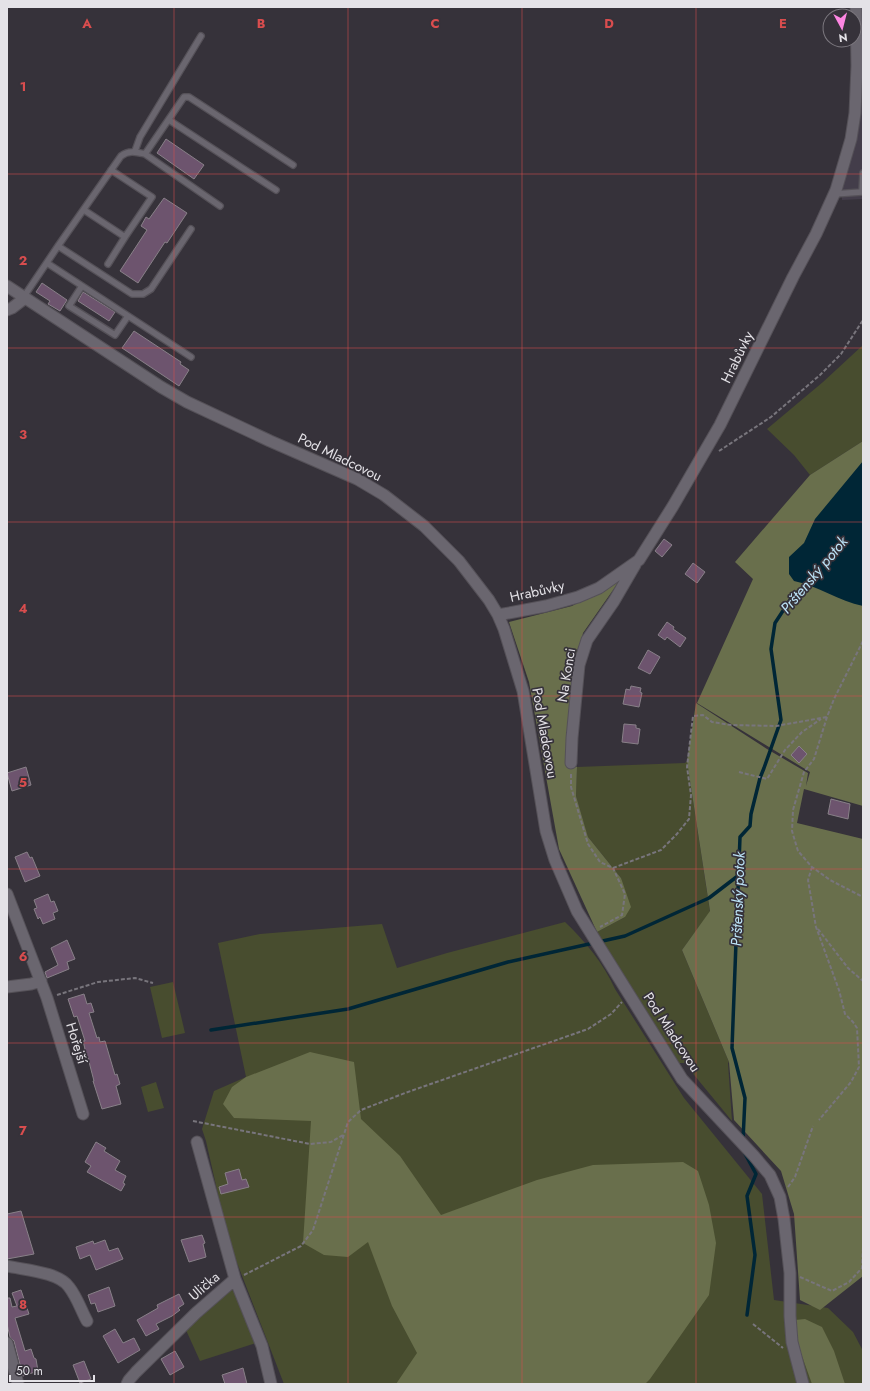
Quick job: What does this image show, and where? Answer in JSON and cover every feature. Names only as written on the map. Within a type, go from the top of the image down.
[{"type":"street","name":"Hrabůvky","points":[[498,615],[546,606],[578,597],[599,588],[638,560],[673,506],[720,425],[793,277],[816,234],[834,194],[851,139],[855,113],[859,48]]},
{"type":"street","name":"Pod Mladcovou","points":[[7,286],[26,295],[161,387],[187,402],[270,441],[357,479],[384,495],[424,526],[459,560],[480,587],[498,615],[504,629],[523,691],[546,831],[555,860],[577,911],[682,1079],[731,1130],[770,1175],[780,1197],[790,1272],[790,1316],[793,1349],[803,1384]]},
{"type":"street","points":[[7,310],[12,308],[26,295]]},
{"type":"street","name":"Na Konci","points":[[571,763],[579,665],[587,640],[614,601],[638,560]]},
{"type":"street","name":"Hořejší","points":[[7,894],[47,998],[83,1114]]},
{"type":"street","points":[[7,987],[31,984],[41,981]]},
{"type":"street","name":"Ulička","points":[[127,1384],[136,1372],[185,1324],[235,1279],[197,1142]]},
{"type":"street","points":[[7,1266],[50,1275],[64,1282],[69,1286],[86,1321]]},
{"type":"street","points":[[235,1279],[262,1346],[271,1384]]},
{"type":"street","points":[[7,1343],[18,1384]]},
{"type":"lane","points":[[135,151],[140,137],[200,36]]},
{"type":"lane","points":[[145,154],[184,97],[189,97],[293,165]]},
{"type":"lane","points":[[169,120],[276,190]]},
{"type":"lane","points":[[26,295],[111,170],[121,156],[126,152],[135,151],[145,154],[220,206]]},
{"type":"lane","points":[[108,264],[152,197],[111,170]]},
{"type":"lane","points":[[834,194],[862,192],[863,173]]},
{"type":"lane","points":[[84,210],[125,237]]},
{"type":"lane","points":[[58,246],[132,294],[144,294],[151,289],[191,230]]},
{"type":"lane","points":[[47,263],[191,357]]},
{"type":"lane","points":[[82,286],[69,306],[115,335],[128,316]]},
{"type":"path","points":[[700,458],[720,450],[771,417],[782,408],[820,375],[841,354],[863,320]]},
{"type":"path","points":[[863,641],[827,717],[814,759],[804,772],[793,810],[792,831],[798,851],[812,867],[830,880],[863,897]]},
{"type":"path","points":[[613,868],[661,850],[676,835],[689,818],[691,795],[687,767],[693,716],[702,715],[712,722],[731,725],[776,726],[827,717]]},
{"type":"path","points":[[739,772],[767,779],[785,750],[802,732],[823,718]]},
{"type":"path","points":[[571,763],[571,787],[588,844],[600,862],[613,868],[625,894],[622,915],[590,932]]},
{"type":"path","points":[[812,867],[808,880],[816,927],[839,990],[845,1014],[857,1028],[859,1067],[851,1082],[819,1120]]},
{"type":"path","points":[[816,927],[848,968],[863,981]]},
{"type":"path","points":[[54,996],[98,982],[135,978],[153,983]]},
{"type":"path","points":[[235,1279],[301,1246],[313,1230],[348,1122],[361,1110],[405,1093],[588,1029],[611,1014],[629,994]]},
{"type":"path","points":[[193,1121],[310,1144],[331,1142],[344,1134]]},
{"type":"path","points":[[780,1197],[795,1178],[813,1126]]},
{"type":"path","points":[[790,1272],[832,1291],[849,1282],[862,1268],[863,1247]]},
{"type":"path","points":[[753,1324],[784,1349],[793,1349]]},
{"type":"shaded area","points":[[863,7],[863,199],[842,200],[857,48],[862,48],[861,8]]},
{"type":"green space","points":[[863,345],[863,441],[810,475],[794,455],[767,429],[823,382]]},
{"type":"green space","points":[[863,441],[863,806],[804,789],[797,823],[863,839],[863,1276],[820,1310],[800,1300],[794,1214],[781,1171],[734,1120],[729,1062],[682,950],[710,911],[687,761],[696,703],[767,749],[808,773],[806,786],[810,772],[697,703],[753,579],[735,562],[810,475]]},
{"type":"green space","points":[[620,580],[583,633],[571,690],[568,762],[577,767],[576,796],[588,837],[621,878],[631,907],[625,917],[597,932],[559,849],[529,682],[509,622],[572,606]]},
{"type":"green space","points":[[687,761],[710,912],[682,950],[729,1062],[732,1121],[690,1070],[686,1063],[679,1063],[597,932],[625,917],[621,878],[588,837],[576,796],[577,767],[685,763]]},
{"type":"green space","points":[[565,922],[587,945],[600,962],[615,989],[684,1098],[762,1194],[774,1300],[828,1308],[853,1332],[863,1351],[863,1384],[284,1384],[234,1255],[224,1221],[202,1129],[214,1091],[246,1077],[218,943],[260,934],[382,924],[397,968],[447,953]]},
{"type":"green space","points":[[173,982],[185,1033],[162,1038],[150,987]]},
{"type":"green space","points":[[310,1052],[354,1062],[361,1119],[400,1156],[441,1215],[537,1180],[593,1165],[683,1162],[698,1171],[709,1205],[716,1243],[709,1295],[650,1379],[645,1384],[396,1384],[417,1353],[392,1306],[368,1242],[348,1257],[324,1255],[303,1243],[311,1121],[234,1118],[223,1104],[232,1087],[246,1077]]},
{"type":"green space","points":[[156,1082],[164,1108],[148,1112],[141,1087]]},
{"type":"green space","points":[[231,1288],[236,1295],[256,1343],[200,1361],[186,1330]]},
{"type":"green space","points":[[805,1319],[822,1327],[834,1351],[845,1384],[812,1384],[798,1345],[795,1320]]},
{"type":"water","points":[[863,461],[863,606],[845,601],[812,586],[794,581],[789,574],[789,557],[804,543],[815,519]]},
{"type":"building","points":[[166,139],[204,165],[194,179],[157,153]]},
{"type":"building","points":[[164,198],[187,213],[167,243],[165,242],[138,283],[120,271],[147,230],[141,226],[146,217],[149,219]]},
{"type":"building","points":[[42,283],[67,300],[60,311],[48,304],[50,301],[36,292]]},
{"type":"building","points":[[83,292],[115,312],[109,321],[78,301]]},
{"type":"building","points":[[134,331],[181,362],[180,364],[189,370],[179,386],[122,348]]},
{"type":"building","points":[[664,539],[672,545],[662,557],[655,551]]},
{"type":"building","points":[[693,563],[705,572],[697,583],[685,574]]},
{"type":"building","points":[[667,622],[674,627],[673,629],[686,638],[680,647],[667,637],[665,640],[658,635]]},
{"type":"building","points":[[648,650],[660,657],[650,674],[638,668]]},
{"type":"building","points":[[631,686],[641,688],[640,692],[642,693],[639,707],[623,704],[626,689],[630,690]]},
{"type":"building","points":[[624,724],[636,725],[636,728],[640,729],[638,744],[622,742]]},
{"type":"building","points":[[799,746],[807,754],[799,763],[791,755]]},
{"type":"building","points":[[26,767],[31,785],[12,791],[7,773]]},
{"type":"building","points":[[831,799],[850,804],[848,819],[828,814]]},
{"type":"building","points":[[27,852],[30,858],[32,857],[40,876],[25,882],[15,857]]},
{"type":"building","points":[[48,894],[51,902],[54,901],[58,911],[53,913],[55,919],[43,924],[40,917],[38,919],[34,909],[37,908],[34,900]]},
{"type":"building","points":[[67,940],[75,959],[67,962],[69,969],[47,978],[45,972],[58,965],[51,948]]},
{"type":"building","points":[[84,994],[87,1004],[91,1003],[94,1012],[89,1013],[97,1038],[99,1037],[100,1042],[105,1041],[115,1075],[117,1074],[120,1084],[116,1086],[121,1104],[102,1109],[93,1081],[88,1058],[85,1059],[83,1041],[85,1041],[77,1016],[74,1017],[68,999]]},
{"type":"building","points":[[96,1142],[106,1148],[104,1151],[120,1161],[115,1170],[126,1176],[123,1183],[125,1184],[121,1191],[87,1172],[91,1166],[85,1162]]},
{"type":"building","points":[[239,1169],[242,1180],[246,1179],[249,1187],[221,1194],[219,1187],[228,1184],[225,1173]]},
{"type":"building","points":[[21,1211],[34,1254],[7,1259],[7,1214]]},
{"type":"building","points":[[202,1235],[205,1243],[203,1244],[206,1257],[189,1262],[181,1240]]},
{"type":"building","points":[[105,1240],[109,1251],[118,1248],[123,1259],[96,1270],[90,1255],[80,1259],[76,1247],[93,1241],[94,1244]]},
{"type":"building","points":[[109,1287],[115,1306],[98,1312],[95,1303],[91,1304],[88,1295]]},
{"type":"building","points":[[21,1290],[29,1314],[15,1318],[25,1351],[31,1349],[34,1358],[36,1359],[38,1371],[23,1376],[14,1341],[10,1337],[7,1324],[7,1298],[10,1298],[12,1307],[17,1306],[12,1293]]},
{"type":"building","points":[[179,1294],[184,1304],[178,1308],[180,1310],[156,1324],[159,1329],[146,1336],[137,1320],[158,1308],[157,1305]]},
{"type":"building","points":[[115,1329],[123,1343],[134,1338],[140,1350],[118,1363],[103,1336]]},
{"type":"building","points":[[175,1351],[184,1367],[170,1375],[161,1359]]},
{"type":"building","points":[[84,1361],[91,1379],[80,1383],[73,1365]]},
{"type":"building","points":[[243,1368],[247,1384],[225,1384],[222,1375]]},
{"type":"waterway","name":"Prštenský potok","points":[[743,1140],[745,1098],[732,1048],[740,837],[750,826],[751,814],[760,778],[781,720],[771,649],[775,623],[792,597],[810,581]]},
{"type":"waterway","points":[[211,1030],[348,1009],[508,962],[625,936],[709,898],[739,875]]},
{"type":"waterway","name":"Prštenský potok","points":[[743,1150],[756,1174],[747,1196],[755,1255],[747,1315]]}]
